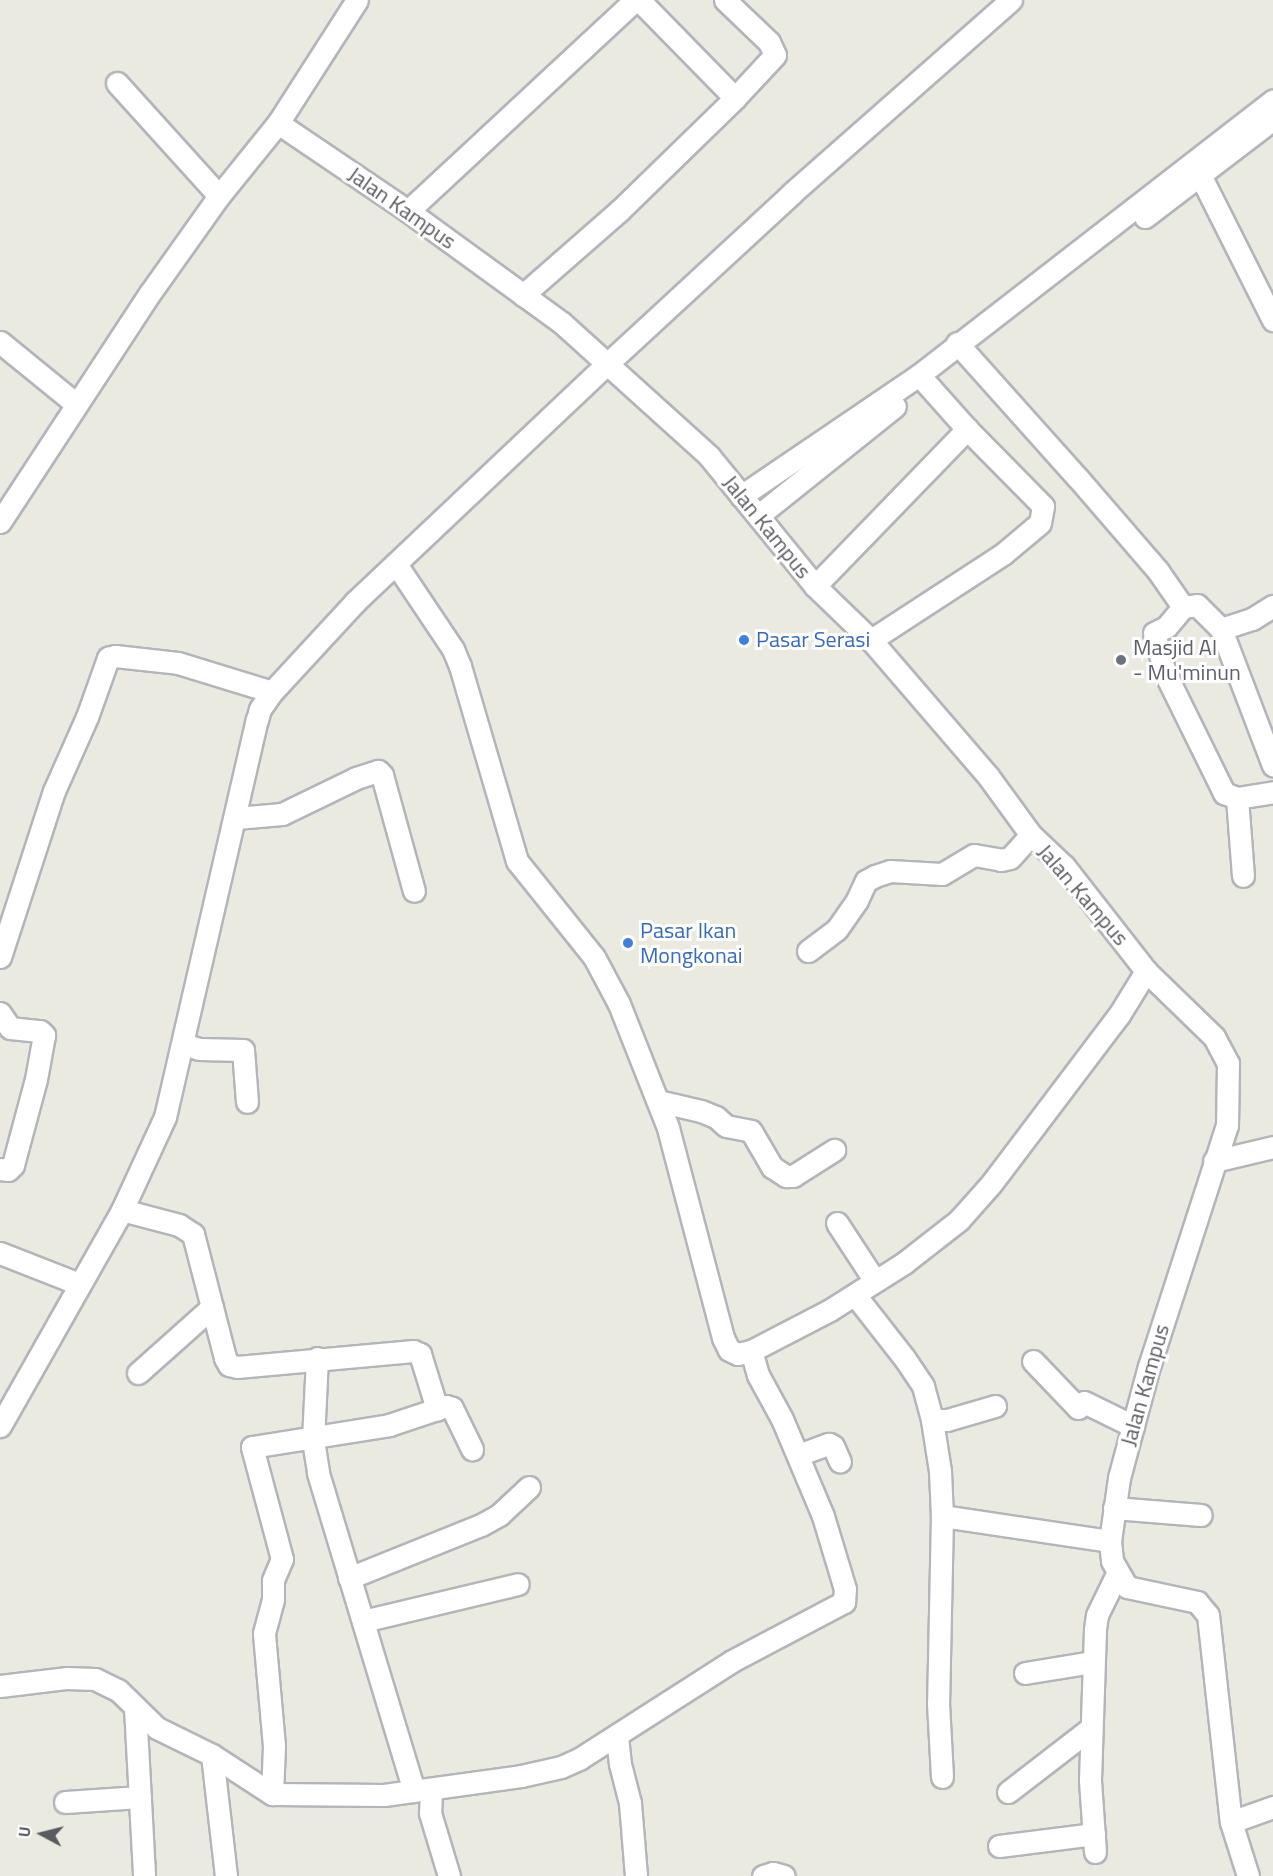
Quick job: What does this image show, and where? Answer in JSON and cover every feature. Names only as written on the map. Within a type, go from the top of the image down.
[{"type":"street","points":[[0,522],[121,337],[219,196],[278,123],[357,0]]},
{"type":"street","points":[[408,211],[637,0],[735,98]]},
{"type":"street","points":[[523,295],[619,211],[735,98],[775,55],[769,42],[725,0]]},
{"type":"street","points":[[0,1425],[122,1210],[165,1117],[260,709],[272,692],[340,618],[607,364],[843,147],[1011,0]]},
{"type":"street","points":[[117,82],[219,196]]},
{"type":"street","points":[[759,515],[922,378],[1196,168],[1273,100]]},
{"type":"street","points":[[1196,168],[1273,119]]},
{"type":"street","name":"Jalan Kampus","points":[[278,123],[408,211],[562,323],[709,456],[815,586],[871,640],[988,776],[1031,836],[1064,866],[1146,971],[1214,1037],[1228,1063],[1227,1125],[1149,1366],[1133,1426],[1114,1508],[1110,1541],[1112,1561],[1117,1574]]},
{"type":"street","points":[[1196,168],[1273,320]]},
{"type":"street","points":[[0,342],[76,404]]},
{"type":"street","points":[[961,348],[1158,571],[1183,607]]},
{"type":"street","points":[[871,640],[1003,554],[1040,524],[1043,506],[967,429],[922,378]]},
{"type":"street","points":[[741,496],[922,378]]},
{"type":"street","points":[[815,586],[967,429]]},
{"type":"street","points":[[396,564],[453,649],[460,666],[517,861],[594,957],[619,1004],[657,1101],[692,1211],[723,1338],[729,1350],[738,1354],[752,1351],[855,1295],[924,1248],[975,1204],[1119,1015],[1146,971]]},
{"type":"street","points":[[1273,765],[1221,628],[1197,605],[1183,607],[1166,627],[1154,633],[1165,673],[1224,793],[1237,798],[1273,792]]},
{"type":"street","points":[[1221,628],[1252,619],[1273,606]]},
{"type":"street","points":[[0,957],[54,790],[87,717],[108,658],[115,656],[178,663],[272,692]]},
{"type":"street","points":[[236,818],[282,814],[356,778],[378,771],[382,775],[414,891]]},
{"type":"street","points":[[1237,798],[1243,876]]},
{"type":"street","points":[[808,951],[837,929],[857,900],[866,881],[874,876],[890,871],[942,874],[974,855],[1002,860],[1011,858],[1031,836]]},
{"type":"street","points":[[0,1013],[10,1028],[40,1031],[44,1035],[36,1079],[13,1165],[8,1170],[0,1169]]},
{"type":"street","points":[[183,1044],[199,1049],[243,1050],[248,1102]]},
{"type":"street","points":[[657,1101],[694,1109],[716,1117],[726,1126],[751,1131],[772,1167],[786,1176],[793,1176],[834,1150]]},
{"type":"street","points":[[1214,1161],[1273,1147]]},
{"type":"street","points":[[122,1210],[179,1225],[193,1234],[225,1358],[229,1365],[237,1367],[413,1351],[420,1354],[437,1409]]},
{"type":"street","points":[[837,1223],[876,1281]]},
{"type":"street","points":[[0,1253],[79,1284]]},
{"type":"street","points":[[855,1295],[906,1359],[923,1386],[932,1420],[940,1471],[942,1516],[938,1703],[942,1777]]},
{"type":"street","points":[[138,1373],[212,1307]]},
{"type":"street","points":[[0,1686],[83,1677],[95,1679],[118,1690],[158,1728],[212,1755],[272,1794],[384,1795],[520,1776],[561,1767],[616,1736],[785,1632],[844,1602],[845,1589],[823,1516],[798,1455],[758,1375],[752,1351]]},
{"type":"street","points":[[317,1358],[313,1440],[318,1473],[363,1621],[423,1790],[449,1876]]},
{"type":"street","points":[[1033,1360],[1077,1408],[1084,1402],[1133,1426]]},
{"type":"street","points":[[272,1794],[274,1746],[264,1633],[273,1599],[273,1580],[282,1559],[251,1451],[254,1446],[313,1440],[389,1425],[446,1406],[452,1408],[472,1449]]},
{"type":"street","points":[[932,1420],[947,1419],[995,1406]]},
{"type":"street","points":[[798,1455],[829,1444],[833,1446],[840,1462]]},
{"type":"street","points":[[350,1578],[482,1525],[499,1515],[528,1487]]},
{"type":"street","points":[[1114,1508],[1201,1515]]},
{"type":"street","points":[[942,1516],[1110,1541]]},
{"type":"street","points":[[999,1846],[1095,1843],[1090,1780],[1093,1662],[1097,1615],[1117,1574],[1127,1587],[1197,1602],[1208,1615],[1231,1822],[1248,1876]]},
{"type":"street","points":[[363,1621],[519,1584]]},
{"type":"street","points":[[1025,1673],[1093,1662]]},
{"type":"street","points":[[135,1708],[144,1876]]},
{"type":"street","points":[[1008,1792],[1091,1728]]},
{"type":"street","points":[[616,1736],[620,1764],[630,1803],[636,1876]]},
{"type":"street","points":[[212,1755],[226,1876]]},
{"type":"street","points":[[64,1802],[140,1797]]},
{"type":"street","points":[[1231,1822],[1273,1806]]},
{"type":"street","points":[[763,1876],[780,1873],[784,1876]]},
{"type":"place","name":"Pasar Serasi","points":[[744,640]]},
{"type":"place","name":"Masjid Al - Mu'minun","points":[[1121,660]]},
{"type":"place","name":"Pasar Ikan Mongkonai","points":[[628,943]]}]
